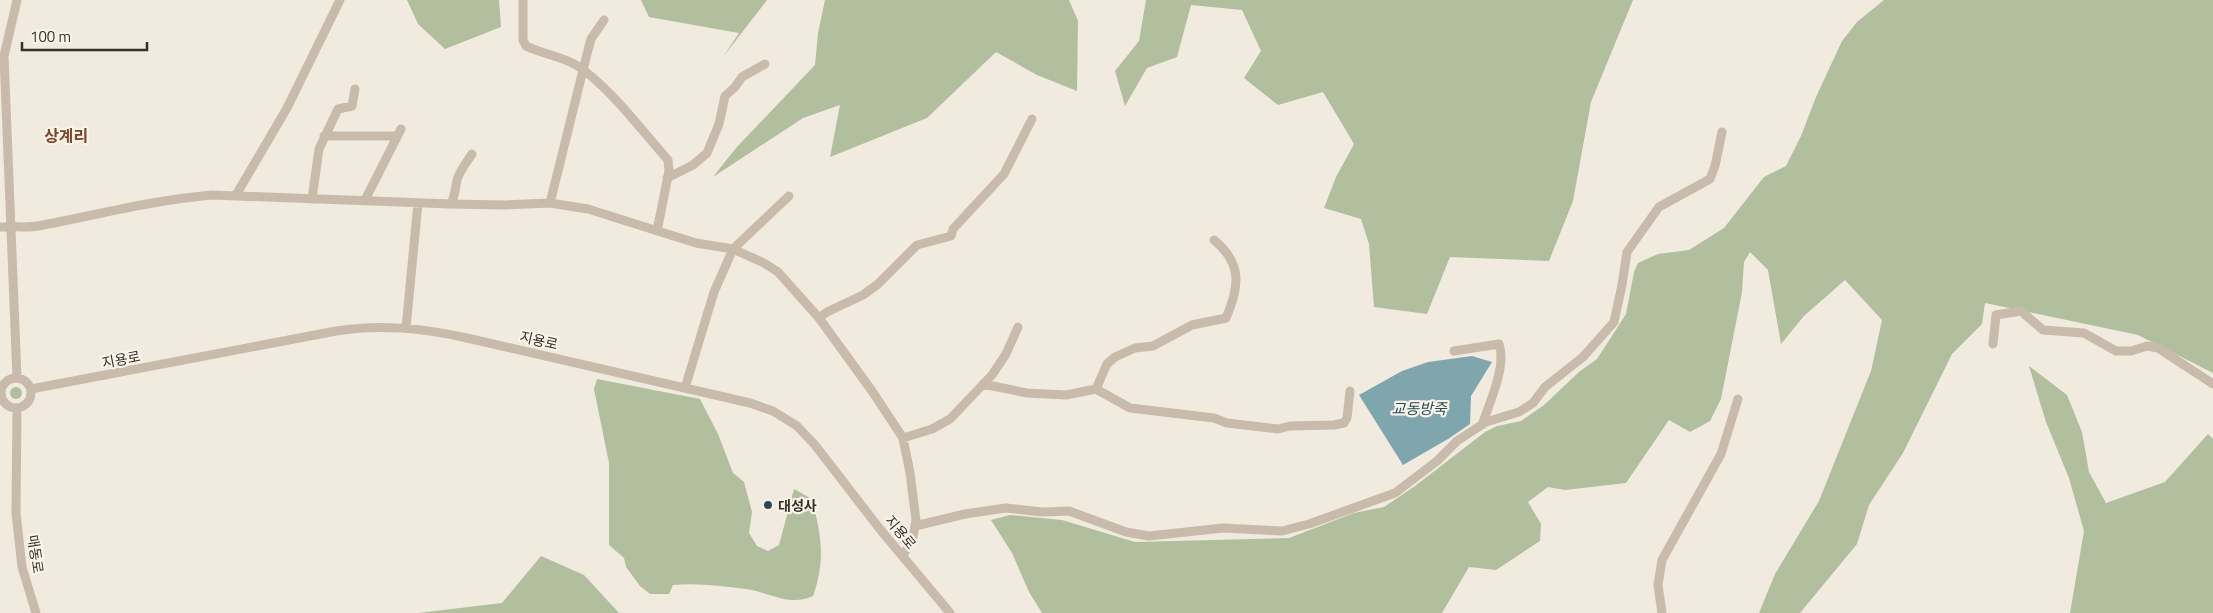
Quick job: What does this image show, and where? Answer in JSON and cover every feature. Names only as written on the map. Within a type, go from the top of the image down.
[{"type":"street","points":[[17,0],[3,47],[17,378]]},
{"type":"street","points":[[236,195],[286,108],[340,0]]},
{"type":"street","points":[[523,0],[523,40],[526,46],[575,64],[583,70],[597,82],[668,160],[667,178],[657,231]]},
{"type":"street","points":[[550,203],[591,39],[604,20]]},
{"type":"street","points":[[667,178],[692,165],[707,152],[719,124],[725,96],[742,77],[765,64]]},
{"type":"street","points":[[312,199],[319,149],[324,136],[338,109],[352,106],[356,90]]},
{"type":"street","points":[[819,318],[827,312],[863,295],[878,284],[917,245],[951,236],[953,229],[1004,174],[1032,119]]},
{"type":"street","points":[[915,526],[965,514],[1006,508],[1042,512],[1069,511],[1126,532],[1149,536],[1223,528],[1282,531],[1309,524],[1395,493],[1437,462],[1457,441],[1482,425],[1519,412],[1533,403],[1545,388],[1583,357],[1614,322],[1627,252],[1659,207],[1710,179],[1715,166],[1722,132]]},
{"type":"street","points":[[324,136],[399,133],[366,200]]},
{"type":"street","points":[[451,204],[456,195],[456,181],[472,154]]},
{"type":"street","points":[[0,227],[36,226],[176,198],[236,195],[451,204],[505,205],[550,203],[588,208],[696,243],[734,250],[764,262],[778,272],[819,318],[872,391],[902,438],[910,474],[915,526],[913,537],[903,556]]},
{"type":"street","points":[[685,388],[714,292],[734,250],[789,196]]},
{"type":"street","points":[[406,328],[418,203]]},
{"type":"street","points":[[1096,389],[1107,364],[1115,357],[1135,348],[1153,346],[1192,325],[1226,318],[1232,306],[1235,287],[1235,264],[1226,250],[1214,240]]},
{"type":"street","points":[[1993,344],[1996,315],[2021,311],[2043,330],[2084,333],[2116,351],[2131,351],[2147,346],[2158,348],[2213,384]]},
{"type":"street","points":[[902,438],[932,430],[950,419],[1006,354],[1018,327]]},
{"type":"street","name":"지용로","points":[[31,389],[336,330],[353,328],[406,328],[425,329],[750,403],[773,411],[797,426],[815,445],[950,613]]},
{"type":"street","points":[[1454,351],[1500,344],[1503,354],[1482,425]]},
{"type":"street","points":[[11,378],[28,382],[31,389],[28,402],[17,408],[7,405],[1,394],[5,382],[11,378]]},
{"type":"street","points":[[982,384],[1027,392],[1066,395],[1096,389],[1130,408],[1141,411],[1170,412],[1214,418],[1227,423],[1278,430],[1290,426],[1344,423],[1347,418],[1350,391]]},
{"type":"street","points":[[1662,613],[1658,585],[1662,560],[1721,454],[1738,399]]},
{"type":"street","name":"매동로","points":[[17,408],[16,513],[22,567],[36,613]]},
{"type":"green space","points":[[407,0],[499,0],[501,27],[445,49],[418,24]]},
{"type":"green space","points":[[641,0],[767,0],[723,57],[739,33],[649,17]]},
{"type":"green space","points":[[825,0],[1069,0],[1078,21],[1077,91],[1037,75],[996,52],[927,118],[830,157],[840,105],[803,118],[713,177],[736,148],[815,65],[818,33]]},
{"type":"green space","points":[[1146,0],[1633,0],[1591,102],[1573,201],[1549,261],[1450,257],[1427,314],[1374,307],[1369,244],[1361,219],[1324,208],[1336,177],[1354,144],[1323,92],[1278,105],[1244,78],[1261,51],[1242,10],[1191,5],[1177,57],[1147,68],[1125,106],[1115,71],[1139,41]]},
{"type":"green space","points":[[1884,0],[2213,0],[2213,373],[2138,335],[1985,303],[1982,324],[1952,354],[1903,453],[1869,505],[1857,544],[1800,613],[1759,613],[1775,574],[1819,501],[1871,371],[1882,320],[1845,280],[1804,316],[1781,344],[1768,270],[1750,252],[1744,262],[1742,292],[1721,399],[1710,421],[1690,432],[1669,420],[1626,483],[1565,490],[1548,487],[1528,502],[1541,524],[1540,541],[1496,570],[1469,567],[1442,613],[1042,613],[1029,592],[1012,553],[991,520],[1010,515],[1062,520],[1135,542],[1289,538],[1354,513],[1384,507],[1415,486],[1485,432],[1497,426],[1521,421],[1544,405],[1579,372],[1597,359],[1626,314],[1634,272],[1638,263],[1658,254],[1689,250],[1724,228],[1764,177],[1786,166],[1842,41],[1857,22]]},
{"type":"green space","points":[[2029,366],[2067,395],[2082,432],[2089,472],[2106,503],[2165,482],[2208,434],[2213,439],[2213,613],[2070,613],[2084,531],[2069,478],[2046,422]]},
{"type":"green space","points":[[597,379],[700,399],[718,434],[733,473],[744,482],[752,512],[749,533],[757,546],[768,551],[779,545],[794,489],[812,499],[821,547],[820,571],[813,596],[796,600],[746,589],[691,584],[673,585],[669,594],[650,594],[640,586],[626,567],[624,558],[609,545],[609,463],[594,389]]},
{"type":"green space","points":[[14,387],[18,387],[22,393],[18,399],[14,399],[10,395],[10,391]]},
{"type":"green space","points":[[541,556],[584,575],[619,613],[418,613],[502,603]]},
{"type":"water","name":"교동방죽","points":[[1472,356],[1492,362],[1471,396],[1470,424],[1403,465],[1359,395],[1402,371],[1428,362]]},
{"type":"place","name":"대성사","points":[[768,505]]},
{"type":"district","name":"상계리","points":[[66,136]]}]
